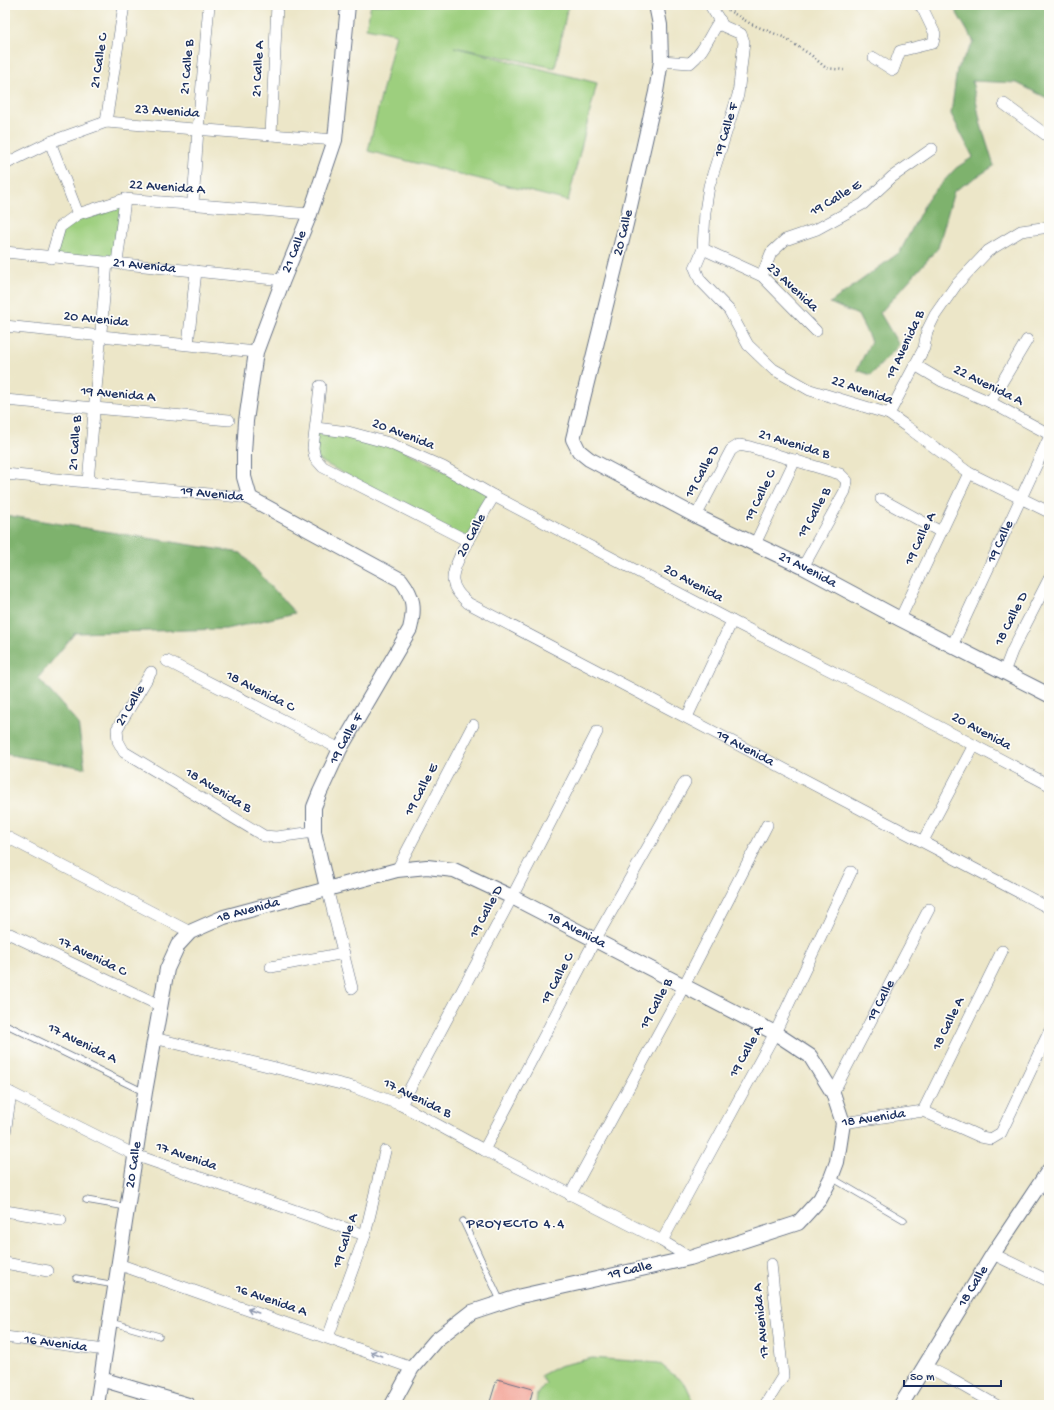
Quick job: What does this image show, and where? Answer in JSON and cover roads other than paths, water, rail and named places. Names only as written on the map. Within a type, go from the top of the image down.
[{"type":"street","name":"21 Calle C","points":[[106,122],[124,5]]},
{"type":"street","name":"21 Calle B","points":[[193,204],[209,5]]},
{"type":"street","name":"21 Calle A","points":[[271,135],[277,5]]},
{"type":"street","name":"21 Calle","points":[[250,498],[244,477],[244,453],[246,421],[256,352],[310,214],[335,140],[348,5]]},
{"type":"street","name":"20 Calle","points":[[573,439],[628,216],[656,92],[661,61],[660,25],[656,5]]},
{"type":"street","name":"19 Calle F","points":[[695,268],[703,249],[704,212],[709,186],[738,95],[744,42],[741,34],[723,26],[710,5]]},
{"type":"street","points":[[874,58],[893,70],[900,51],[933,43],[935,34],[922,7],[919,5]]},
{"type":"street","points":[[661,61],[690,63],[698,56],[720,20]]},
{"type":"street","points":[[1004,104],[1049,137]]},
{"type":"street","name":"23 Avenida","points":[[5,164],[50,142],[106,122],[335,140]]},
{"type":"street","points":[[50,142],[78,214]]},
{"type":"street","name":"19 Calle E","points":[[762,276],[771,253],[785,240],[817,229],[863,204],[892,177],[932,149]]},
{"type":"street","name":"21 Calle B","points":[[88,482],[100,336],[112,263],[125,198]]},
{"type":"street","name":"22 Avenida A","points":[[51,258],[60,227],[78,214],[125,198],[310,214]]},
{"type":"street","name":"19 Avenida B","points":[[889,414],[924,348],[926,331],[935,315],[956,285],[988,251],[1020,231],[1049,228]]},
{"type":"street","name":"23 Avenida","points":[[703,249],[762,276],[816,331]]},
{"type":"street","name":"21 Avenida","points":[[5,252],[51,258],[283,280]]},
{"type":"street","name":"22 Avenida","points":[[695,268],[700,280],[729,310],[748,345],[773,369],[810,390],[889,414],[969,473],[1049,512]]},
{"type":"street","points":[[188,344],[196,271]]},
{"type":"street","name":"20 Avenida","points":[[5,326],[256,352]]},
{"type":"street","points":[[990,402],[1028,340]]},
{"type":"street","name":"22 Avenida A","points":[[915,365],[942,381],[990,402],[1049,434]]},
{"type":"street","points":[[320,386],[313,448],[316,458],[323,467],[468,541]]},
{"type":"street","name":"19 Avenida A","points":[[5,400],[229,420]]},
{"type":"street","name":"20 Avenida","points":[[316,428],[348,432],[388,443],[443,467],[494,496],[732,622],[877,694],[1049,785]]},
{"type":"street","name":"19 Calle","points":[[952,646],[1049,438]]},
{"type":"street","name":"21 Avenida","points":[[573,439],[579,451],[589,459],[696,516],[803,567],[900,619],[1049,695]]},
{"type":"street","name":"19 Calle D","points":[[696,516],[731,450],[739,445]]},
{"type":"street","name":"21 Avenida B","points":[[739,445],[840,474]]},
{"type":"street","name":"19 Calle C","points":[[755,544],[795,460]]},
{"type":"street","name":"19 Calle A","points":[[900,619],[969,473]]},
{"type":"street","name":"19 Avenida","points":[[5,474],[250,498],[401,580],[413,599]]},
{"type":"street","name":"19 Calle B","points":[[803,567],[845,491],[847,481],[840,474]]},
{"type":"street","name":"20 Calle","points":[[453,577],[461,554],[494,496]]},
{"type":"street","points":[[881,499],[941,532]]},
{"type":"street","name":"19 Avenida","points":[[453,577],[455,587],[468,603],[1049,908]]},
{"type":"street","name":"18 Calle D","points":[[1004,672],[1012,651],[1049,581]]},
{"type":"street","name":"19 Calle F","points":[[327,888],[314,832],[314,808],[340,749],[410,629],[413,616],[413,599]]},
{"type":"street","points":[[687,717],[732,622]]},
{"type":"street","name":"18 Avenida C","points":[[167,661],[340,749]]},
{"type":"street","name":"21 Calle","points":[[118,742],[117,729],[151,672]]},
{"type":"street","name":"19 Calle E","points":[[396,870],[473,725]]},
{"type":"street","name":"19 Calle D","points":[[401,1105],[512,897],[597,732]]},
{"type":"street","name":"18 Avenida B","points":[[118,742],[124,752],[264,836],[276,837],[314,832]]},
{"type":"street","points":[[923,841],[974,745]]},
{"type":"street","name":"19 Calle C","points":[[484,1150],[596,940],[685,782]]},
{"type":"street","name":"19 Calle B","points":[[570,1195],[684,987],[767,825]]},
{"type":"street","points":[[5,836],[190,932]]},
{"type":"street","name":"18 Avenida","points":[[190,932],[224,917],[396,870],[427,867],[454,870],[512,897],[596,940],[775,1034],[810,1056],[833,1093],[842,1123],[923,1111],[981,1137],[991,1139],[1001,1133],[1049,1032]]},
{"type":"street","name":"19 Calle A","points":[[662,1241],[775,1034],[851,872]]},
{"type":"street","points":[[327,888],[352,988]]},
{"type":"street","name":"19 Calle","points":[[833,1093],[929,909]]},
{"type":"street","name":"20 Calle","points":[[97,1405],[145,1092],[167,969],[178,946],[190,932]]},
{"type":"street","name":"17 Avenida C","points":[[10,934],[161,1006]]},
{"type":"street","name":"18 Calle A","points":[[923,1111],[1002,951]]},
{"type":"street","points":[[271,967],[344,953]]},
{"type":"street","name":"17 Avenida B","points":[[154,1038],[353,1087],[401,1105],[570,1195],[662,1241]]},
{"type":"street","points":[[5,1133],[8,1092]]},
{"type":"street","name":"17 Avenida","points":[[8,1092],[135,1155],[366,1235]]},
{"type":"street","name":"19 Calle","points":[[392,1405],[412,1368],[436,1340],[472,1312],[521,1296],[690,1258],[798,1223],[820,1199],[832,1178],[837,1162],[842,1123]]},
{"type":"street","name":"19 Calle A","points":[[328,1337],[366,1235],[385,1151]]},
{"type":"street","name":"18 Calle","points":[[901,1405],[993,1254],[1049,1170]]},
{"type":"street","points":[[5,1211],[61,1220]]},
{"type":"street","points":[[662,1241],[690,1258]]},
{"type":"street","points":[[993,1254],[1049,1281]]},
{"type":"street","points":[[5,1263],[48,1271]]},
{"type":"street","name":"16 Avenida A","points":[[118,1264],[328,1337],[412,1368]]},
{"type":"street","name":"17 Avenida A","points":[[765,1405],[783,1376],[771,1264]]},
{"type":"street","name":"16 Avenida","points":[[5,1337],[105,1350]]},
{"type":"street","points":[[924,1366],[947,1377],[996,1405]]},
{"type":"street","points":[[101,1379],[188,1405]]},
{"type":"lane","name":"17 Avenida A","points":[[5,1024],[145,1092]]},
{"type":"lane","points":[[832,1178],[904,1220]]},
{"type":"lane","points":[[86,1200],[127,1207]]},
{"type":"lane","points":[[462,1221],[501,1302]]},
{"type":"lane","points":[[76,1278],[115,1285]]},
{"type":"lane","points":[[110,1322],[159,1336]]},
{"type":"district","name":"PROYECTO 4.4","points":[[516,1224]]}]
